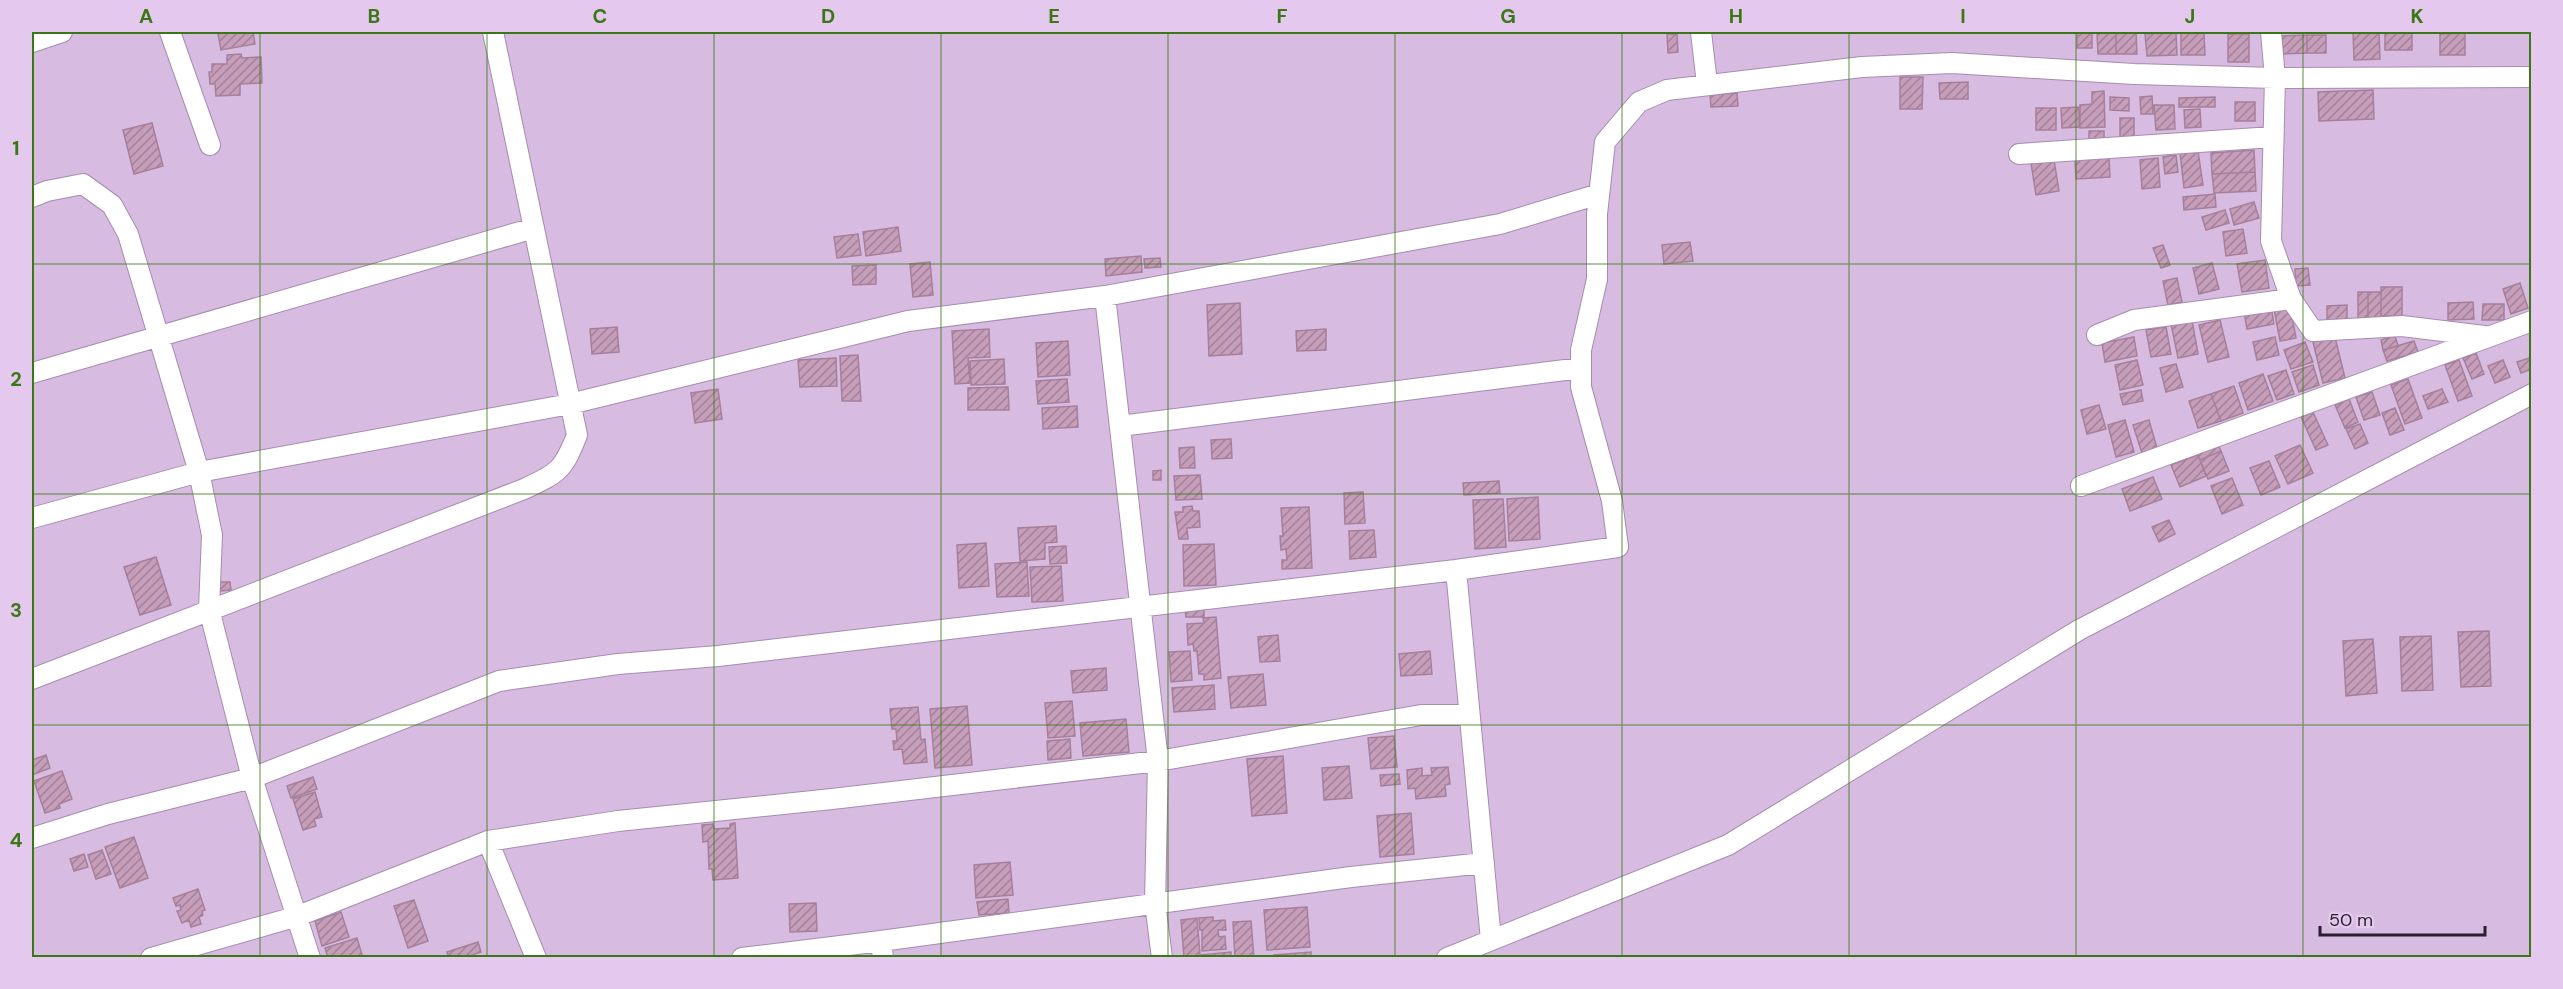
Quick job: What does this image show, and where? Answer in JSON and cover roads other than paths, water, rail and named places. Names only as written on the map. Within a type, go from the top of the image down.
[{"type":"street","points":[[32,42],[62,32]]},
{"type":"street","points":[[170,32],[210,145]]},
{"type":"street","points":[[32,679],[524,489],[555,474],[568,459],[577,435],[493,32]]},
{"type":"street","points":[[1701,32],[1707,84]]},
{"type":"street","points":[[2271,32],[2275,78],[2271,242],[2291,299],[2313,331],[2402,326],[2489,336]]},
{"type":"street","points":[[32,838],[108,814],[252,778],[499,681],[618,664],[718,656],[1456,570],[1618,547],[1612,501],[1581,387],[1581,350],[1598,279],[1599,194],[1605,142],[1639,102],[1667,90],[1862,67],[1952,63],[2134,74],[2275,78],[2532,77]]},
{"type":"street","points":[[2019,154],[2273,137]]},
{"type":"street","points":[[32,197],[47,191],[83,184],[112,205],[128,234],[199,472],[212,535],[209,609],[252,778],[310,957]]},
{"type":"street","points":[[32,518],[199,472],[570,404],[908,321],[1105,296],[1500,224],[1599,194]]},
{"type":"street","points":[[32,373],[534,228]]},
{"type":"street","points":[[1105,296],[1158,761],[1155,903],[1162,957]]},
{"type":"street","points":[[2097,335],[2134,321],[2291,299]]},
{"type":"street","points":[[2081,486],[2532,321]]},
{"type":"street","points":[[1120,426],[1581,368]]},
{"type":"street","points":[[1447,957],[1728,845],[2079,630],[2532,394]]},
{"type":"street","points":[[1456,570],[1491,940]]},
{"type":"street","points":[[151,957],[298,916],[488,841],[618,820],[832,799],[1158,761],[1421,715],[1469,715]]},
{"type":"street","points":[[488,841],[536,957]]},
{"type":"street","points":[[742,957],[882,949],[1155,903],[1351,877],[1484,863]]}]
